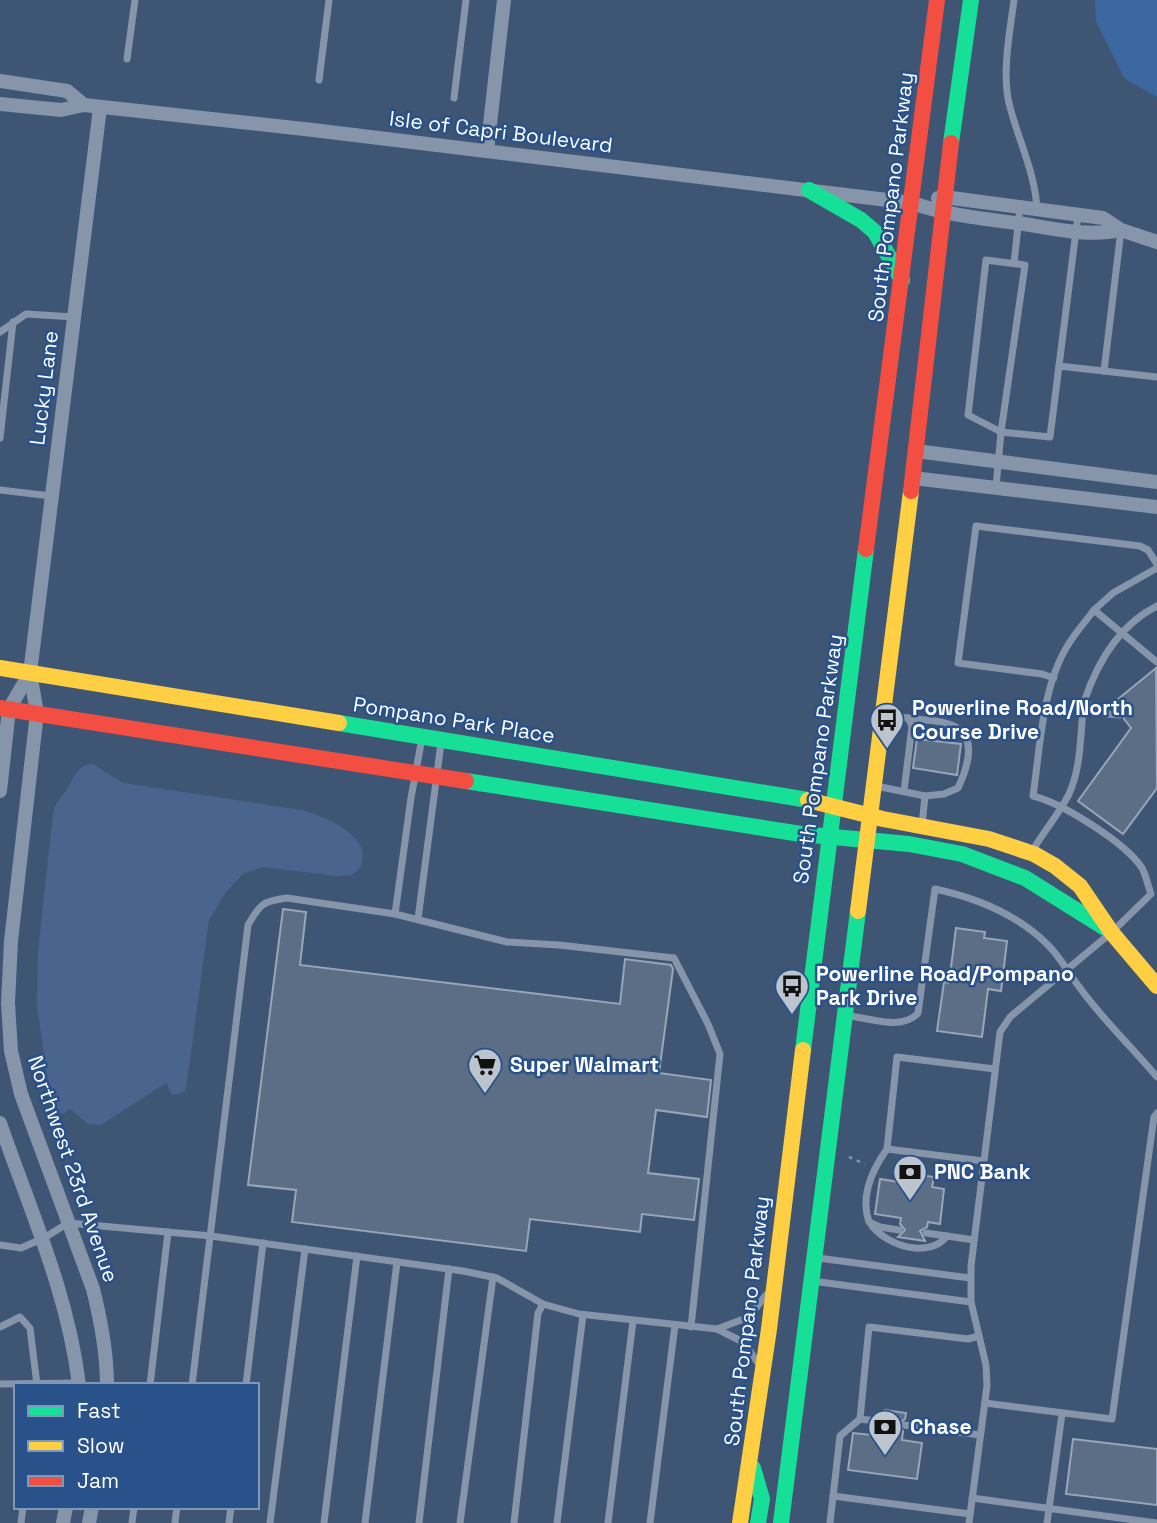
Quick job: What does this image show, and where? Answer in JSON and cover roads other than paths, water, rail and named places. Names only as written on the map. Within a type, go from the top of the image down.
[{"type":"main road","name":"South Pompano Parkway","points":[[740,1523],[762,1376],[937,0]]},
{"type":"main road","points":[[781,1523],[971,0]]},
{"type":"main road","points":[[809,190],[861,220],[875,232],[902,280]]},
{"type":"main road","name":"Pompano Park Place","points":[[0,668],[834,805],[870,815],[981,836],[1031,854],[1077,882],[1112,932]]},
{"type":"main road","points":[[5,708],[416,775],[801,834],[934,848],[969,856],[996,865],[1040,886],[1112,932],[1157,986]]},
{"type":"main road","points":[[750,1459],[762,1499],[758,1523]]},
{"type":"street","points":[[486,151],[504,0]]},
{"type":"street","name":"Isle of Capri Boulevard","points":[[0,81],[67,91],[84,106]]},
{"type":"street","name":"Isle of Capri Boulevard","points":[[0,104],[61,110],[84,106],[944,205]]},
{"type":"street","name":"Lucky Lane","points":[[30,673],[100,108]]},
{"type":"street","points":[[944,205],[1020,208],[1103,218],[1121,230],[1157,242]]},
{"type":"street","points":[[944,205],[1018,223],[1076,232],[1101,234],[1121,230]]},
{"type":"street","points":[[916,451],[1157,482]]},
{"type":"street","points":[[1112,502],[1113,476]]},
{"type":"street","points":[[913,478],[1157,507]]},
{"type":"street","points":[[0,791],[5,708],[30,673]]},
{"type":"street","name":"Northwest 23rd Avenue","points":[[30,673],[37,713],[5,973],[13,1062],[21,1094],[93,1289],[107,1358],[107,1383]]},
{"type":"street","points":[[0,1123],[44,1238],[74,1347],[78,1383]]},
{"type":"lane","points":[[127,59],[135,0]]},
{"type":"lane","points":[[319,80],[329,0]]},
{"type":"lane","points":[[454,98],[466,0]]},
{"type":"lane","points":[[1014,0],[1007,51],[1009,104],[1035,190],[1038,210],[1035,226]]},
{"type":"lane","points":[[1014,264],[1020,208]]},
{"type":"lane","points":[[996,487],[1001,432],[1025,265],[986,260],[968,415],[1001,432],[1050,437],[1078,215]]},
{"type":"lane","points":[[1104,371],[1121,230]]},
{"type":"lane","points":[[0,332],[26,314],[74,317]]},
{"type":"lane","points":[[0,438],[13,323]]},
{"type":"lane","points":[[1059,366],[1157,377]]},
{"type":"lane","points":[[0,490],[52,496]]},
{"type":"lane","points":[[969,1523],[985,1403],[986,1365],[971,1302],[970,1278],[1000,1032],[1010,1017],[1112,932],[1151,894],[1142,868],[1115,842],[1062,806],[1033,796],[1047,701],[1067,646],[1094,610],[1113,593],[1157,566],[1148,550],[1140,546],[976,526],[958,663],[1054,678]]},
{"type":"lane","points":[[1031,854],[1070,792],[1076,769],[1084,702],[1102,657],[1121,634],[1147,611],[1157,606]]},
{"type":"lane","points":[[1094,610],[1121,634],[1135,641],[1157,662]]},
{"type":"lane","points":[[1084,702],[1106,714],[1121,715]]},
{"type":"lane","points":[[874,785],[925,796],[958,788],[965,773],[968,751],[966,737],[958,728],[939,722],[883,716]]},
{"type":"lane","points":[[904,791],[912,726],[908,718]]},
{"type":"lane","points":[[395,914],[422,737]]},
{"type":"lane","points":[[418,919],[442,740]]},
{"type":"lane","points":[[922,825],[925,796]]},
{"type":"lane","points":[[845,1015],[904,1023],[918,1013],[935,889],[965,896],[996,908],[1027,927],[1048,946],[1080,988],[1157,1077]]},
{"type":"lane","points":[[192,1383],[248,925],[259,906],[270,900],[287,898],[395,914],[507,942],[625,951],[674,958],[708,1024],[720,1054],[691,1327]]},
{"type":"lane","points":[[947,1236],[940,1245],[931,1249],[901,1245],[879,1234],[869,1222],[866,1213],[869,1183],[887,1149],[897,1057],[995,1069]]},
{"type":"lane","points":[[985,1403],[1112,1419],[1142,1192],[1154,1117],[1157,1113]]},
{"type":"lane","points":[[887,1149],[983,1160]]},
{"type":"lane","points":[[869,1222],[899,1230]]},
{"type":"lane","points":[[0,1245],[21,1248],[68,1223],[262,1243],[449,1269],[493,1278],[543,1304],[583,1315],[717,1329],[745,1343],[754,1355],[762,1376]]},
{"type":"lane","points":[[150,1383],[168,1232]]},
{"type":"lane","points":[[926,1233],[974,1240]]},
{"type":"lane","points":[[246,1383],[262,1243]]},
{"type":"lane","points":[[270,1523],[305,1249]]},
{"type":"lane","points":[[324,1523],[357,1256]]},
{"type":"lane","points":[[814,1258],[970,1278]]},
{"type":"lane","points":[[365,1523],[397,1262]]},
{"type":"lane","points":[[419,1523],[449,1269]]},
{"type":"lane","points":[[460,1523],[493,1278]]},
{"type":"lane","points":[[812,1281],[971,1302]]},
{"type":"lane","points":[[717,1329],[750,1317],[773,1286]]},
{"type":"lane","points":[[514,1523],[538,1312],[543,1304]]},
{"type":"lane","points":[[557,1523],[583,1315]]},
{"type":"lane","points":[[0,1327],[20,1317],[30,1328],[37,1383]]},
{"type":"lane","points":[[608,1523],[633,1321]]},
{"type":"lane","points":[[650,1523],[675,1325]]},
{"type":"lane","points":[[830,1523],[840,1436],[860,1419],[869,1327],[968,1339],[979,1336]]},
{"type":"lane","points":[[1047,1523],[1062,1413]]},
{"type":"lane","points":[[860,1419],[883,1422]]},
{"type":"lane","points":[[904,1425],[980,1436]]},
{"type":"lane","points":[[833,1496],[970,1514]]},
{"type":"lane","points":[[972,1498],[1132,1521],[1157,1522]]},
{"type":"place","name":"Powerline Road/North Course Drive","points":[[887,750]]},
{"type":"place","name":"Powerline Road/Pompano Park Drive","points":[[792,1016]]},
{"type":"place","name":"Super Walmart","points":[[485,1095]]},
{"type":"place","name":"PNC Bank","points":[[910,1202]]},
{"type":"place","name":"Chase","points":[[885,1457]]}]
